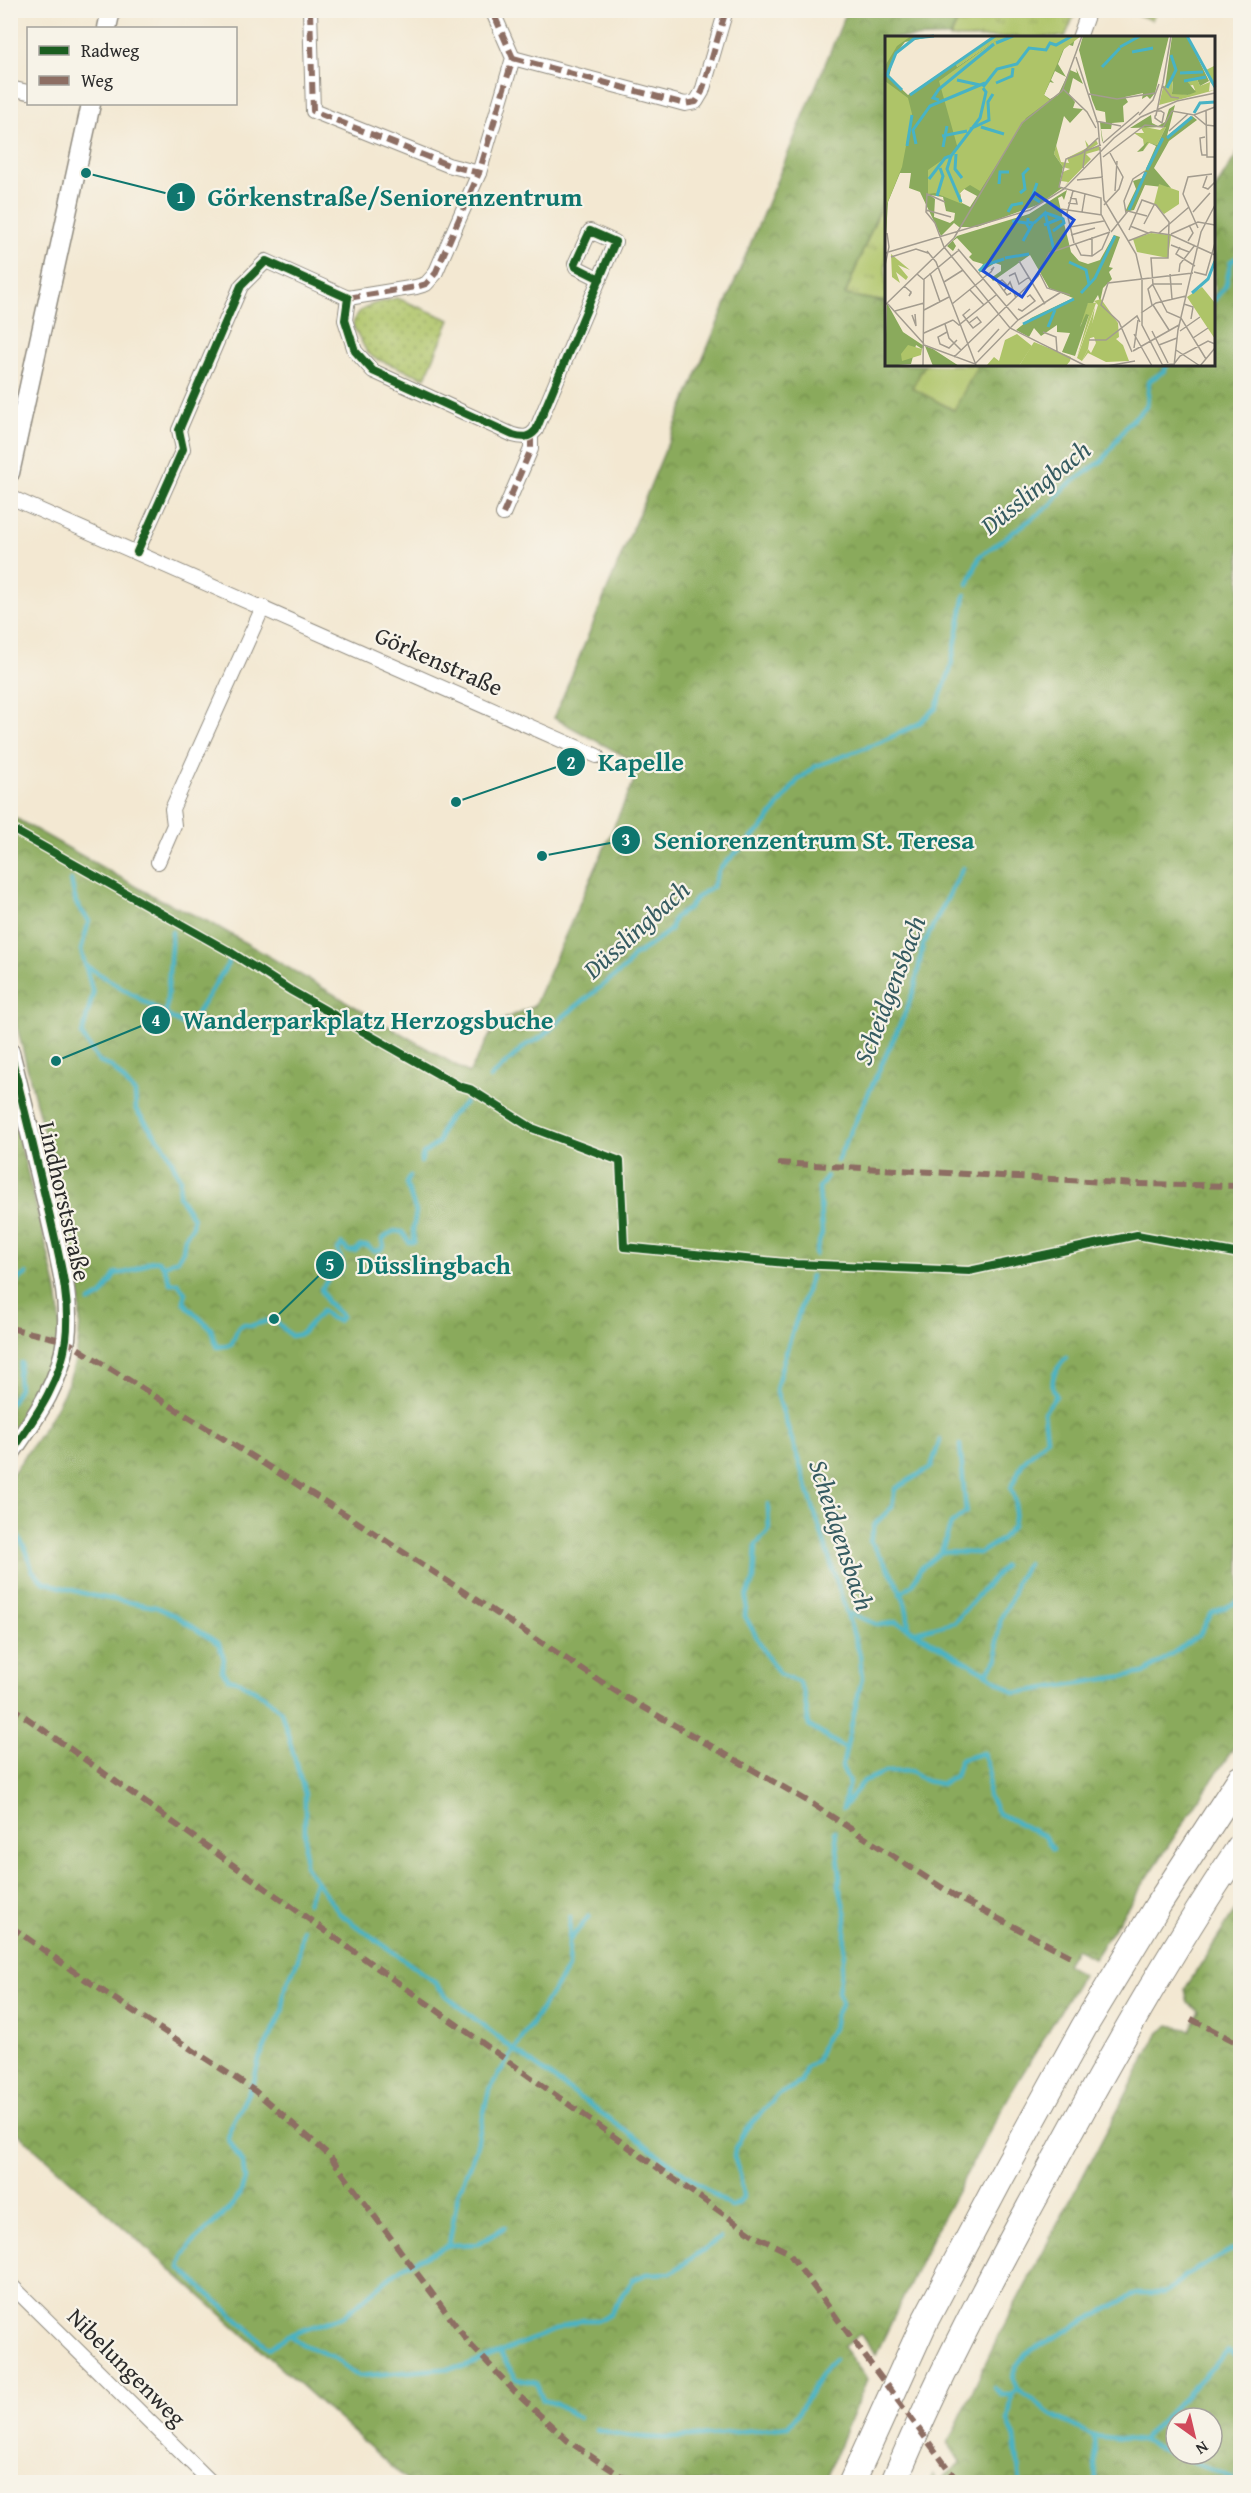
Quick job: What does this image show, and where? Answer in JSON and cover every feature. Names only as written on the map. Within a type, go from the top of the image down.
[{"type":"highway","points":[[852,2482],[926,2319],[999,2181],[1084,2027],[1240,1779]]},
{"type":"highway","points":[[894,2482],[983,2293],[1091,2092],[1212,1888],[1240,1847]]},
{"type":"street","points":[[107,27],[111,10]]},
{"type":"street","points":[[310,10],[313,111],[448,165],[479,173]]},
{"type":"street","points":[[137,552],[183,449],[179,430],[241,286],[266,261],[348,298],[426,284],[435,274],[479,173],[513,58],[492,10]]},
{"type":"street","points":[[513,58],[660,98],[691,104],[696,102],[702,92],[726,10]]},
{"type":"street","points":[[1080,36],[1089,10]]},
{"type":"street","points":[[10,88],[27,92]]},
{"type":"street","points":[[10,473],[89,105]]},
{"type":"street","points":[[348,298],[345,320],[355,351],[373,370],[523,438],[536,430],[600,279]]},
{"type":"street","points":[[502,514],[531,449],[531,435]]},
{"type":"street","name":"Görkenstraße","points":[[10,497],[597,756]]},
{"type":"street","points":[[158,862],[174,825],[172,809],[263,607]]},
{"type":"street","name":"Lindhorststraße","points":[[10,1052],[68,1306],[66,1341],[55,1379],[40,1411],[10,1454]]},
{"type":"street","name":"Nibelungenweg","points":[[10,2284],[211,2482]]},
{"type":"green space","points":[[847,11],[962,11],[950,36],[885,36],[885,196],[845,295],[885,302],[885,366],[924,366],[913,388],[953,410],[977,366],[1215,366],[1215,189],[1240,149],[1240,1738],[1094,1958],[1075,1949],[1066,1964],[1082,1975],[1009,2096],[937,2228],[876,2354],[860,2334],[843,2347],[867,2379],[824,2482],[409,2482],[11,2127],[11,1476],[48,1421],[67,1385],[78,1344],[80,1302],[79,1274],[11,1003],[10,815],[153,896],[213,924],[469,1073],[497,1022],[534,1006],[641,765],[554,718]]},
{"type":"green space","points":[[962,11],[1076,11],[1065,36],[951,36]]},
{"type":"green space","points":[[1128,11],[1156,11],[1152,20]]},
{"type":"green space","points":[[885,196],[885,302],[845,295]]},
{"type":"green space","points":[[397,298],[450,320],[425,378],[374,358],[367,352],[353,326],[354,319],[360,311],[373,304]]},
{"type":"green space","points":[[924,366],[977,366],[954,410],[912,388]]},
{"type":"green space","points":[[10,1104],[53,1273],[60,1327],[56,1354],[47,1380],[10,1438]]},
{"type":"green space","points":[[1240,1903],[1240,2482],[929,2482],[933,2474],[939,2481],[961,2463],[948,2443],[1001,2331],[1158,2034],[1170,2025],[1190,2030],[1199,2011],[1188,2003],[1185,1989]]},
{"type":"waterway","name":"Düsslingbach","points":[[1215,299],[1226,285],[1231,261],[1240,256]]},
{"type":"waterway","name":"Düsslingbach","points":[[968,584],[980,556],[1052,504],[1064,488],[1103,460],[1127,425],[1147,406],[1149,381],[1164,371],[1167,366]]},
{"type":"waterway","name":"Düsslingbach","points":[[490,1078],[526,1045],[542,1037],[564,1016],[626,967],[633,956],[670,930],[674,918],[713,886],[720,868],[762,828],[797,781],[816,766],[881,742],[918,724],[936,708],[950,671],[965,595]]},
{"type":"waterway","name":"Scheidgensbach","points":[[837,1161],[904,1016],[915,987],[923,945],[963,868]]},
{"type":"waterway","points":[[71,880],[76,903],[89,921],[81,950],[93,993],[82,1035],[99,1062],[112,1067],[135,1093],[136,1110],[167,1150],[180,1179],[179,1196],[193,1218],[192,1227],[185,1237],[183,1251],[178,1259],[165,1265]]},
{"type":"waterway","points":[[166,1015],[172,932]]},
{"type":"waterway","points":[[86,966],[188,1028],[229,962]]},
{"type":"waterway","name":"Düsslingbach","points":[[421,1162],[423,1154],[439,1142],[448,1120],[465,1103]]},
{"type":"waterway","name":"Düsslingbach","points":[[90,1302],[102,1295],[116,1273],[127,1272],[155,1260],[160,1262],[165,1269],[170,1283],[178,1283],[185,1293],[184,1302],[211,1329],[217,1347],[231,1345],[239,1326],[245,1324],[250,1326],[274,1319],[291,1336],[301,1334],[322,1311],[338,1321],[342,1316],[327,1302],[321,1289],[333,1273],[338,1274],[343,1266],[338,1250],[342,1244],[348,1251],[355,1251],[361,1246],[368,1246],[373,1251],[380,1250],[384,1246],[382,1239],[394,1231],[402,1232],[409,1242],[414,1242],[416,1212],[406,1183],[410,1176]]},
{"type":"waterway","name":"Scheidgensbach","points":[[815,1255],[822,1233],[819,1188],[827,1176]]},
{"type":"waterway","name":"Düsslingbach","points":[[12,1312],[14,1287],[26,1274]]},
{"type":"waterway","name":"Scheidgensbach","points":[[811,1276],[787,1347],[776,1390],[860,1655],[862,1678],[842,1767],[849,1782],[843,1808]]},
{"type":"waterway","points":[[941,1552],[980,1553],[999,1541],[1013,1526],[1016,1502],[1011,1488],[1023,1462],[1047,1439],[1044,1412],[1056,1396],[1053,1385],[1054,1375],[1066,1358]]},
{"type":"waterway","points":[[10,1404],[19,1388],[18,1374],[21,1363]]},
{"type":"waterway","points":[[908,1628],[906,1605],[902,1593],[870,1541],[875,1524],[892,1507],[895,1489],[931,1467],[940,1440]]},
{"type":"waterway","points":[[900,1594],[913,1584],[920,1569],[941,1552],[951,1524],[966,1512],[960,1445]]},
{"type":"waterway","points":[[768,1504],[769,1531],[756,1544],[754,1579],[747,1596],[745,1616],[767,1656],[780,1674],[798,1681],[804,1693],[809,1726],[846,1749]]},
{"type":"waterway","points":[[10,1529],[18,1536],[27,1552],[32,1570],[43,1582],[94,1596],[156,1607],[176,1616],[219,1644],[224,1659],[222,1671],[229,1679],[240,1682],[264,1696],[281,1711],[305,1794],[305,1865],[340,1914],[435,1982],[446,1996],[514,2050],[731,2207],[739,2203],[743,2197],[740,2174],[734,2157],[735,2148],[746,2129],[777,2096],[801,2082],[806,2068],[817,2060],[825,2038],[833,2029],[835,2017],[842,2003],[838,1991],[844,1953],[846,1916],[839,1886],[840,1873],[835,1831]]},
{"type":"waterway","points":[[986,1673],[998,1659],[997,1640],[1001,1618],[1013,1595],[1016,1582],[1028,1563]]},
{"type":"waterway","points":[[916,1632],[954,1622],[1004,1566]]},
{"type":"waterway","points":[[846,1612],[879,1625],[897,1622],[986,1673],[1015,1693],[1144,1673],[1199,1635],[1212,1613],[1240,1601]]},
{"type":"waterway","points":[[844,1806],[864,1781],[885,1772],[911,1771],[926,1781],[942,1784],[955,1776],[960,1760],[983,1753],[989,1769],[988,1795],[998,1813],[1044,1836],[1053,1849]]},
{"type":"waterway","points":[[307,1903],[316,1881]]},
{"type":"waterway","points":[[289,2335],[344,2316],[401,2268],[449,2245],[458,2194],[476,2149],[488,2094],[568,1968],[569,1941],[589,1916]]},
{"type":"waterway","points":[[569,1941],[570,1917]]},
{"type":"waterway","name":"Scheidgensbach","points":[[303,1929],[298,1959],[283,1994],[284,2009],[259,2059],[254,2081],[230,2129],[228,2139],[243,2164],[245,2179],[240,2195],[227,2211],[193,2242],[183,2257],[180,2268],[269,2348],[289,2335],[302,2344],[333,2357],[359,2376],[464,2367],[567,2325],[583,2320],[599,2320],[611,2313],[633,2280],[646,2274],[671,2273],[720,2238]]},
{"type":"waterway","points":[[449,2245],[478,2244],[505,2227]]},
{"type":"waterway","points":[[994,2388],[1002,2395],[1012,2395],[1017,2388],[1012,2377],[1026,2353],[1137,2293],[1163,2293],[1173,2288],[1184,2276],[1240,2245]]},
{"type":"waterway","points":[[1017,2388],[1051,2415],[1094,2436],[1142,2441],[1228,2351],[1240,2358]]},
{"type":"waterway","points":[[500,2354],[517,2379],[536,2383],[543,2400],[554,2403],[579,2418]]},
{"type":"waterway","points":[[596,2429],[620,2435],[668,2438],[788,2426],[821,2374],[835,2359]]},
{"type":"waterway","points":[[1012,2395],[1008,2421],[1015,2437],[1020,2482]]},
{"type":"waterway","points":[[1094,2436],[1096,2482]]},
{"type":"waterway","points":[[1142,2441],[1231,2477],[1235,2482]]},
{"type":"marked path","points":[[310,10],[313,111],[448,165],[479,173],[513,58],[492,10]]},
{"type":"marked path","points":[[513,58],[685,104],[696,102],[702,92],[726,10]]},
{"type":"marked path","points":[[348,298],[426,284],[435,274],[479,173]]},
{"type":"marked path","points":[[503,514],[531,449],[531,435]]},
{"type":"marked path","points":[[778,1163],[1137,1184],[1240,1186]]},
{"type":"marked path","points":[[10,1328],[66,1341],[348,1516],[620,1694],[811,1803],[955,1896],[1072,1957]]},
{"type":"marked path","points":[[10,1706],[658,2168],[755,2236],[788,2252],[958,2482]]},
{"type":"marked path","points":[[10,1926],[86,1980],[255,2091],[329,2155],[469,2343],[516,2393],[568,2441],[630,2482]]},
{"type":"marked path","points":[[1191,2019],[1240,2044]]},
{"type":"cycle path","points":[[137,552],[183,449],[179,430],[241,286],[266,261],[348,298],[345,320],[355,351],[373,371],[513,435],[523,437],[531,435],[536,430],[615,242],[590,231],[575,264],[576,267],[600,279]]},
{"type":"cycle path","points":[[10,828],[232,953],[290,990],[459,1086],[470,1089],[532,1128],[620,1161],[624,1247],[796,1264],[969,1271],[1137,1235],[1240,1254]]},
{"type":"cycle path","points":[[10,1052],[60,1263],[67,1308],[66,1339],[59,1371],[37,1414],[10,1454]]},
{"type":"place","name":"Görkenstraße/Seniorenzentrum","points":[[86,173]]},
{"type":"place","name":"Kapelle","points":[[456,802]]},
{"type":"place","name":"Seniorenzentrum St. Teresa","points":[[542,856]]},
{"type":"place","name":"Wanderparkplatz Herzogsbuche","points":[[56,1061]]},
{"type":"place","name":"Düsslingbach","points":[[274,1319]]}]
